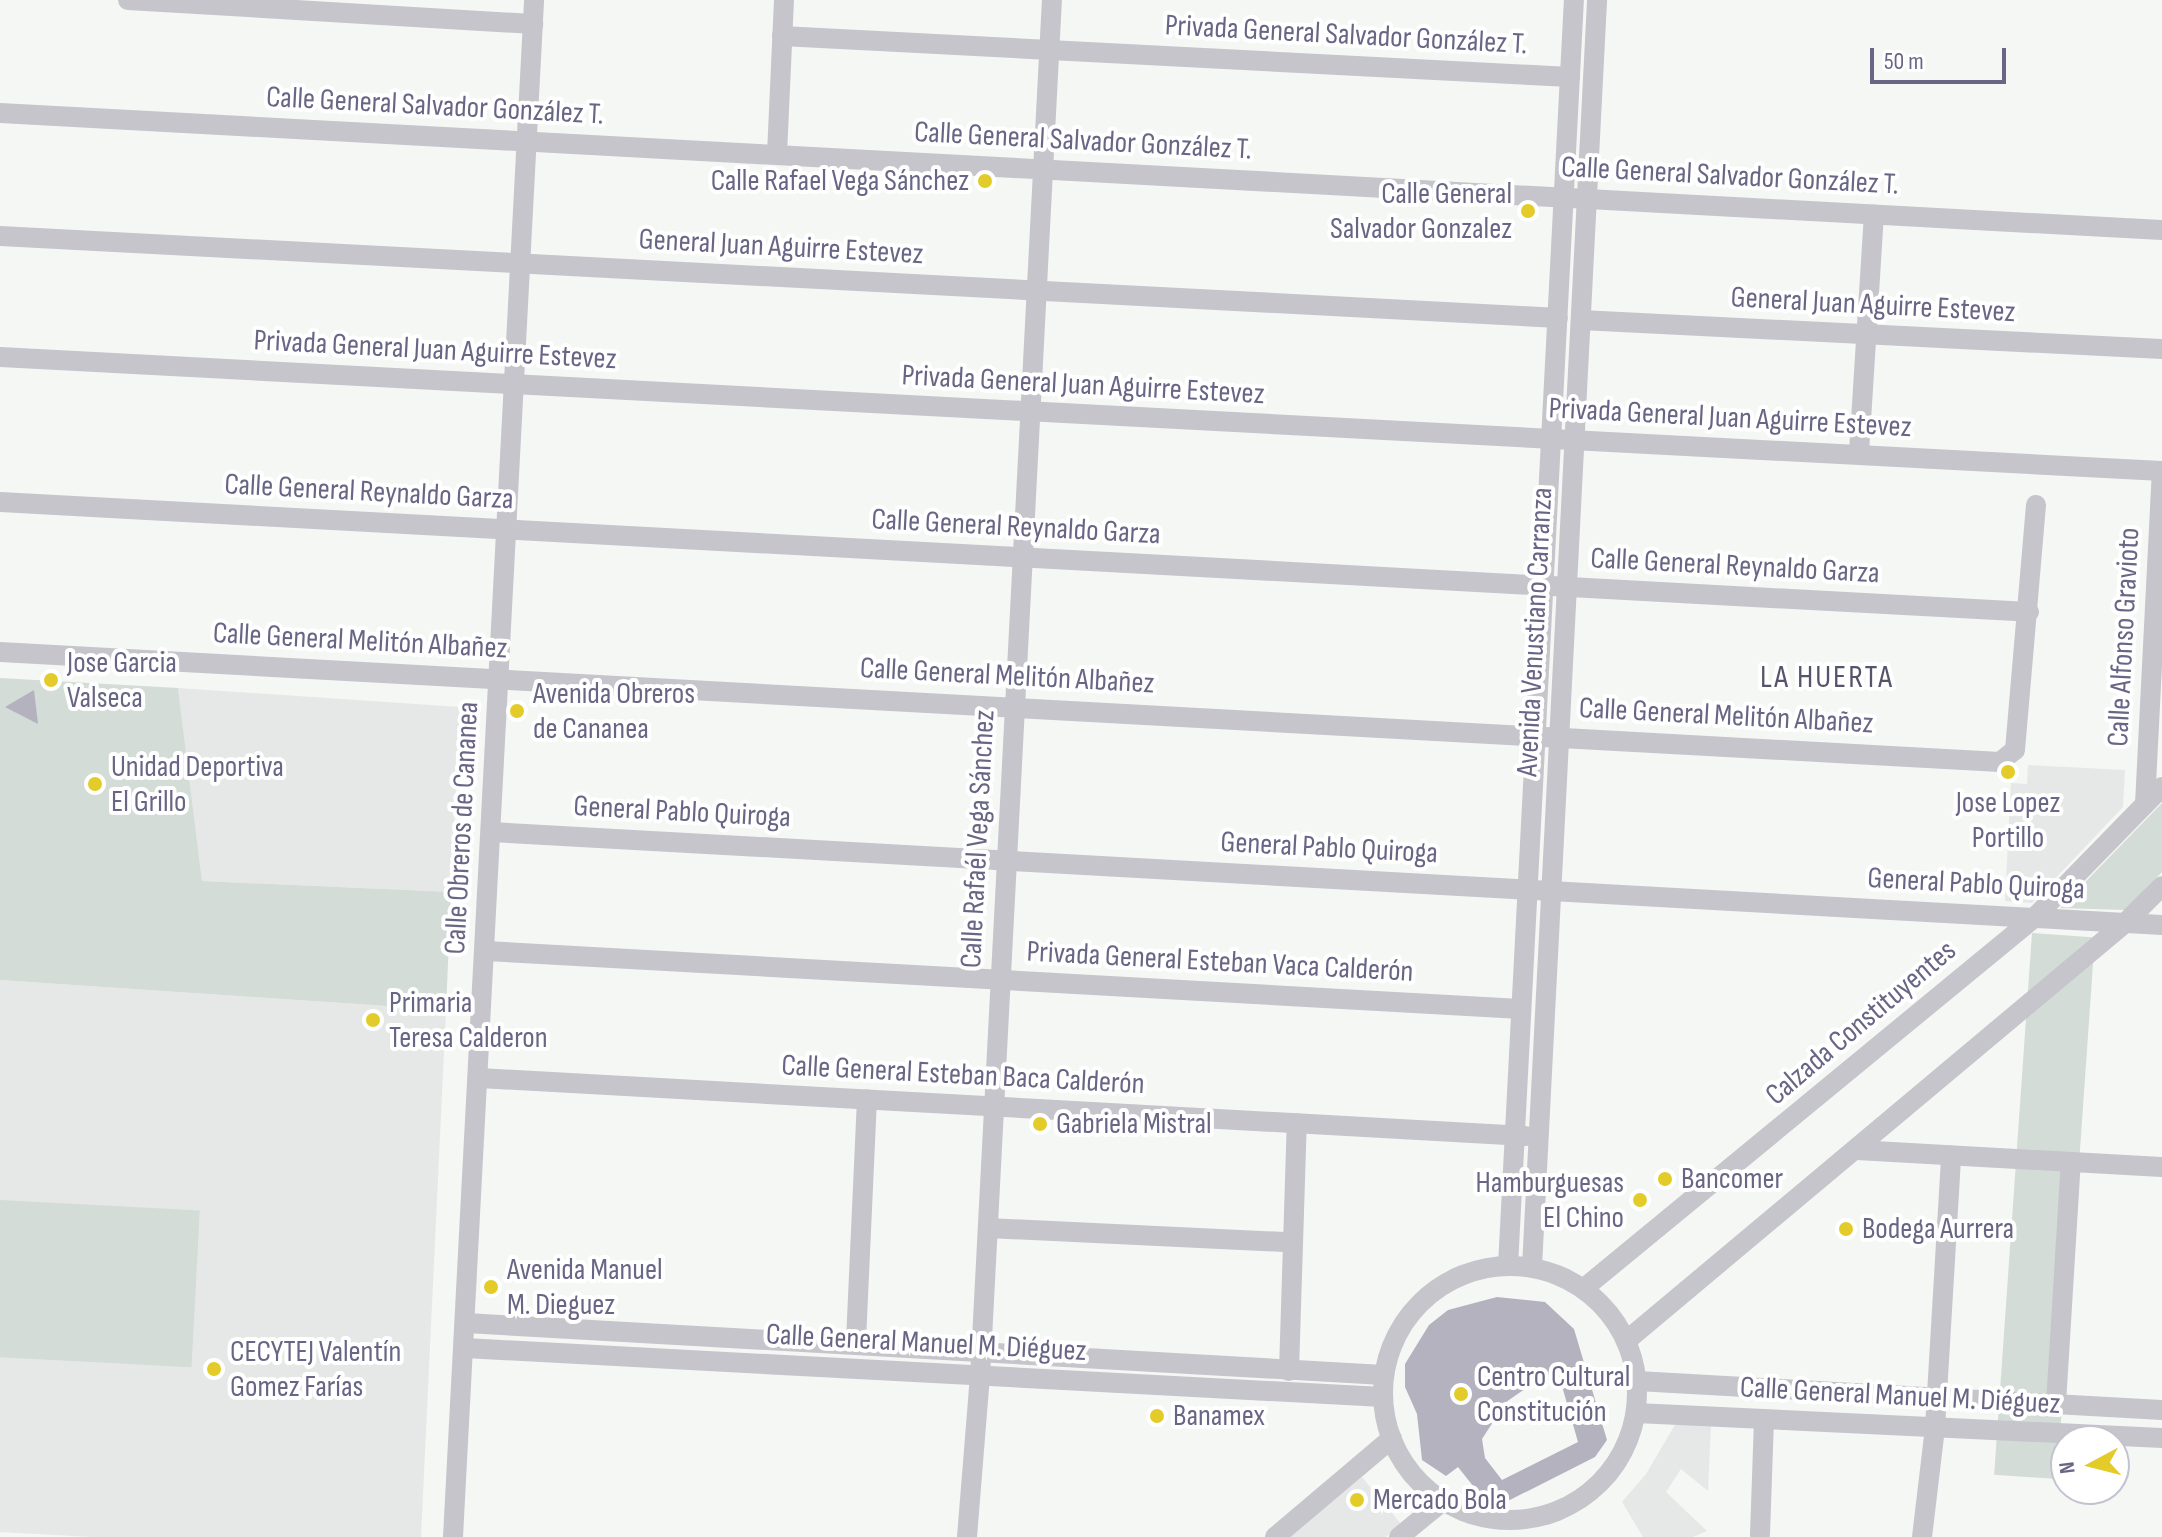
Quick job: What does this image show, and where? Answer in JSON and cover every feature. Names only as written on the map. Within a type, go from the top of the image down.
[{"type":"street","points":[[128,0],[533,24]]},
{"type":"street","name":"Calle Obreros de Cananea","points":[[466,1323],[534,0]]},
{"type":"street","points":[[777,154],[784,0]]},
{"type":"street","name":"Calle Rafaél Vega Sánchez","points":[[967,1537],[980,1377],[1052,0]]},
{"type":"street","name":"Avenida Venustiano Carranza","points":[[1508,1266],[1574,0]]},
{"type":"street","name":"Avenida Venustiano Carranza","points":[[1532,1267],[1597,0]]},
{"type":"street","name":"Privada General Salvador González T.","points":[[782,36],[1570,77]]},
{"type":"street","name":"Calle General Salvador González T.","points":[[0,113],[2162,230]]},
{"type":"street","points":[[1859,452],[1874,214]]},
{"type":"street","name":"General Juan Aguirre Estevez","points":[[0,236],[1558,318]]},
{"type":"street","name":"General Juan Aguirre Estevez","points":[[1581,320],[2162,349]]},
{"type":"street","name":"Privada General Juan Aguirre Estevez","points":[[0,357],[1551,440],[1859,452],[2162,472]]},
{"type":"street","name":"Calle Alfonso Gravioto","points":[[2145,804],[2162,472]]},
{"type":"street","name":"Calle General Reynaldo Garza","points":[[0,502],[2029,612]]},
{"type":"street","points":[[2029,612],[2036,505]]},
{"type":"street","name":"Calle General Melitón Albañez","points":[[0,652],[2010,759],[2029,612]]},
{"type":"street","name":"Calzada Constituyentes","points":[[1583,1289],[2034,918],[2162,787]]},
{"type":"street","name":"General Pablo Quiroga","points":[[492,832],[2162,925]]},
{"type":"street","points":[[1626,1341],[2125,923],[2162,886]]},
{"type":"street","name":"Privada General Esteban Vaca Calderón","points":[[486,951],[1520,1009]]},
{"type":"street","name":"Calle General Esteban Baca Calderón","points":[[479,1078],[1539,1137]]},
{"type":"street","points":[[856,1341],[867,1099]]},
{"type":"street","points":[[1289,1371],[1290,1242],[1297,1123]]},
{"type":"street","points":[[1857,1150],[2162,1167]]},
{"type":"street","points":[[1922,1537],[1935,1428],[1951,1155]]},
{"type":"street","points":[[2056,1404],[2071,1162]]},
{"type":"street","points":[[988,1228],[1290,1242]]},
{"type":"street","points":[[1508,1266],[1532,1267],[1565,1277],[1583,1289],[1608,1312],[1626,1341],[1637,1381],[1636,1413],[1627,1445],[1601,1481],[1556,1513],[1523,1529],[1491,1528],[1443,1501],[1412,1474],[1392,1438],[1383,1397],[1389,1351],[1419,1304],[1455,1279],[1508,1266]]},
{"type":"street","points":[[453,1537],[466,1323]]},
{"type":"street","name":"Calle General Manuel M. Diéguez","points":[[466,1323],[856,1341],[1384,1375]]},
{"type":"street","name":"Calle General Manuel M. Diéguez","points":[[465,1348],[1383,1397]]},
{"type":"street","name":"Calle General Manuel M. Diéguez","points":[[1637,1381],[2162,1410]]},
{"type":"street","name":"Calle General Manuel M. Diéguez","points":[[1636,1413],[2162,1438]]},
{"type":"street","points":[[1760,1534],[1764,1420]]},
{"type":"street","points":[[1275,1537],[1392,1438]]},
{"type":"street","points":[[1399,1537],[1443,1501]]},
{"type":"shaded area","name":"Unidad Deportiva El Grillo","points":[[0,678],[178,688],[202,881],[451,892],[446,1010],[0,980]]},
{"type":"shaded area","points":[[178,688],[460,707],[451,892],[202,881]]},
{"type":"shaded area","points":[[2028,765],[2125,770],[2123,807],[2032,903],[2005,901],[2011,783],[2027,784]]},
{"type":"shaded area","points":[[2162,803],[2162,872],[2125,910],[2060,908]]},
{"type":"shaded area","points":[[2032,933],[2095,937],[2061,1425],[2050,1425],[2050,1479],[1994,1475]]},
{"type":"shaded area","name":"CECYTEJ Valentín Gomez Farías","points":[[0,980],[446,1010],[421,1537],[92,1537],[0,1532]]},
{"type":"shaded area","points":[[0,1200],[200,1210],[192,1367],[0,1357]]},
{"type":"shaded area","points":[[1676,1423],[1711,1425],[1708,1491],[1681,1469],[1666,1492],[1707,1531],[1693,1537],[1643,1537],[1622,1502],[1646,1474]]},
{"type":"shaded area","name":"Mercado Bola","points":[[1362,1477],[1401,1524],[1386,1537],[1289,1537]]},
{"type":"building","points":[[34,690],[38,724],[5,707]]},
{"type":"building","name":"Centro Cultural Constitución","points":[[1497,1297],[1545,1302],[1574,1329],[1607,1440],[1595,1457],[1502,1504],[1481,1496],[1458,1467],[1446,1476],[1422,1460],[1417,1414],[1405,1387],[1405,1364],[1429,1325],[1448,1310]],"holes":[[[1541,1378],[1562,1386],[1578,1442],[1502,1480],[1485,1458],[1482,1439],[1506,1402]]]},
{"type":"place","name":"Calle Rafael Vega Sánchez","points":[[985,181]]},
{"type":"place","name":"Calle General Salvador Gonzalez","points":[[1528,211]]},
{"type":"place","name":"Jose Garcia Valseca","points":[[51,680]]},
{"type":"place","name":"Avenida Obreros de Cananea","points":[[517,711]]},
{"type":"place","name":"Jose Lopez Portillo","points":[[2008,772]]},
{"type":"place","name":"Unidad Deportiva El Grillo","points":[[95,784]]},
{"type":"place","name":"Primaria Teresa Calderon","points":[[373,1020]]},
{"type":"place","name":"Gabriela Mistral","points":[[1040,1124]]},
{"type":"place","name":"Bancomer","points":[[1665,1179]]},
{"type":"place","name":"Hamburguesas El Chino","points":[[1640,1200]]},
{"type":"place","name":"Bodega Aurrera","points":[[1846,1229]]},
{"type":"place","name":"Avenida Manuel M. Dieguez","points":[[491,1287]]},
{"type":"place","name":"CECYTEJ Valentín Gomez Farías","points":[[214,1369]]},
{"type":"place","name":"Centro Cultural Constitución","points":[[1461,1394]]},
{"type":"place","name":"Banamex","points":[[1157,1416]]},
{"type":"place","name":"Mercado Bola","points":[[1357,1500]]},
{"type":"district","name":"LA HUERTA","points":[[1827,678]]}]
